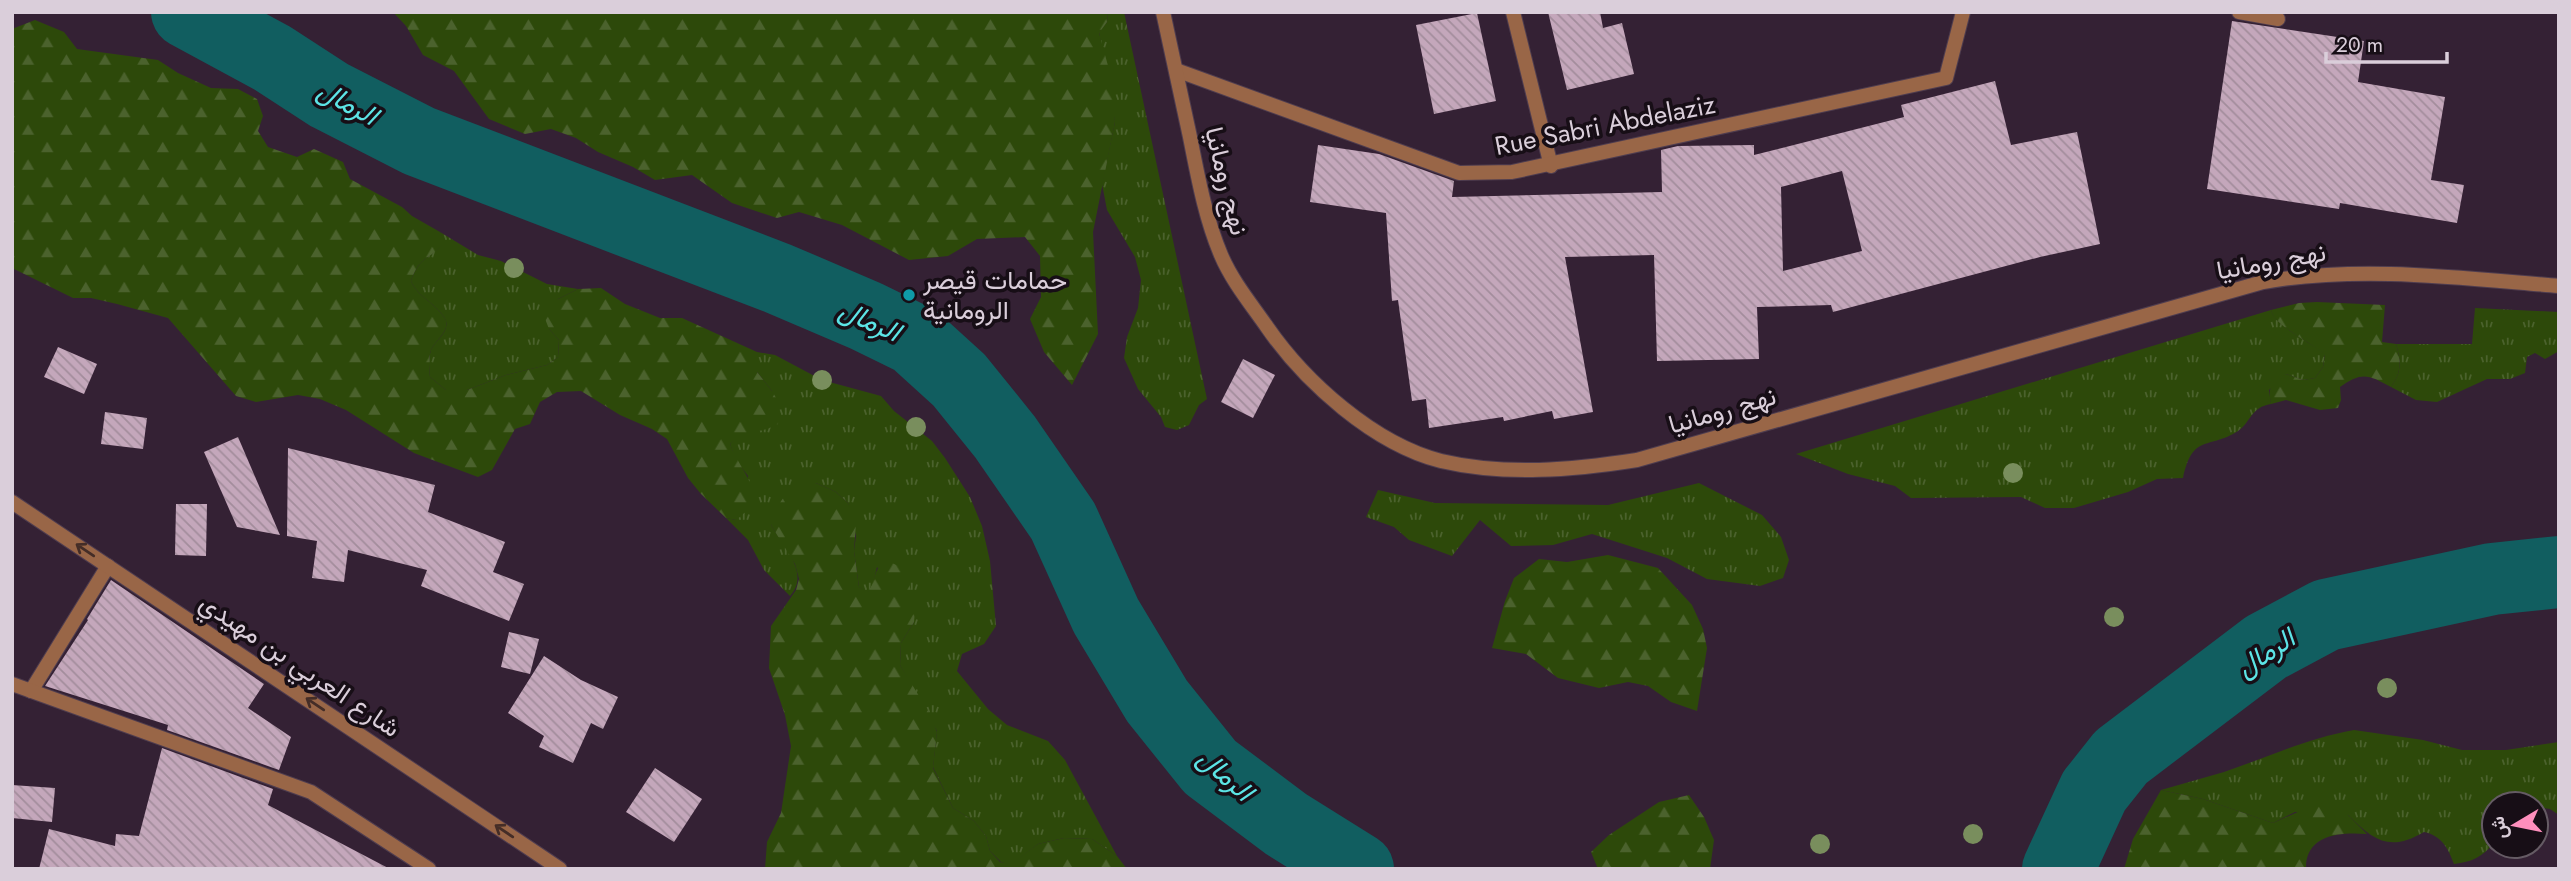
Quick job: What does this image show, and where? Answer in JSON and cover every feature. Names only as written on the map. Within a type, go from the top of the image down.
[{"type":"street","name":"نهج رومانيا","points":[[1163,12],[1206,214],[1222,258],[1282,349],[1349,414],[1392,441],[1440,460],[1532,470],[1584,469],[1637,460],[2250,286],[2300,276],[2340,273],[2410,274],[2559,286]]},
{"type":"street","points":[[1513,12],[1551,166]]},
{"type":"street","name":"Rue Sabri Abdelaziz","points":[[1176,70],[1459,173],[1512,172],[1551,166],[1946,78],[1963,12]]},
{"type":"street","points":[[2239,12],[2278,19]]},
{"type":"street","name":"شارع العربي بن مهيدي","points":[[12,502],[560,869]]},
{"type":"street","points":[[31,691],[108,566]]},
{"type":"street","points":[[12,684],[311,792],[429,869]]},
{"type":"green space","points":[[393,12],[1108,12],[1107,22],[1099,33],[1110,73],[1115,122],[1093,232],[1098,334],[1072,385],[1044,352],[1030,319],[1041,297],[1040,256],[1025,237],[977,239],[948,256],[909,260],[842,225],[799,212],[777,218],[732,203],[692,175],[655,180],[576,138],[551,129],[525,134],[489,119],[454,71],[423,55],[406,26]]},
{"type":"green space","points":[[1108,12],[1124,12],[1207,399],[1199,405],[1189,425],[1177,430],[1165,427],[1161,417],[1138,389],[1124,358],[1127,337],[1138,308],[1141,280],[1135,257],[1107,210],[1102,184],[1115,122],[1099,32],[1107,22]]},
{"type":"green space","points":[[35,20],[64,32],[77,49],[158,60],[178,73],[211,88],[238,89],[257,99],[263,116],[258,131],[268,147],[297,157],[314,149],[343,162],[350,179],[402,207],[440,232],[445,242],[421,262],[411,281],[446,321],[445,330],[431,350],[429,364],[430,377],[446,390],[467,390],[506,375],[547,365],[558,357],[559,340],[549,329],[544,316],[558,299],[578,289],[601,288],[625,304],[660,318],[682,318],[757,352],[757,372],[779,403],[778,424],[742,436],[730,444],[752,492],[746,510],[736,520],[726,518],[688,478],[667,439],[581,391],[557,392],[540,402],[530,424],[515,429],[492,470],[478,477],[414,453],[346,410],[320,399],[298,395],[256,402],[236,396],[168,318],[91,298],[73,298],[12,268],[12,29]]},
{"type":"green space","points":[[440,232],[478,255],[501,261],[547,284],[578,289],[558,299],[549,329],[559,340],[558,357],[547,365],[506,375],[467,390],[446,390],[430,377],[431,350],[445,331],[446,322],[411,281],[421,262],[444,242]]},
{"type":"green space","points":[[2317,302],[2385,305],[2382,342],[2396,344],[2400,361],[2399,371],[2391,387],[2366,376],[2340,387],[2341,400],[2338,408],[2320,410],[2286,400],[2271,404],[2270,389],[2276,379],[2286,374],[2303,380],[2315,378],[2323,367],[2325,355],[2286,328],[2271,310]]},
{"type":"green space","points":[[2475,308],[2559,312],[2559,351],[2545,359],[2535,353],[2527,357],[2525,373],[2510,379],[2487,379],[2437,402],[2416,400],[2391,387],[2400,366],[2396,344],[2472,344]]},
{"type":"green space","points":[[2271,310],[2286,328],[2325,354],[2323,367],[2315,378],[2303,380],[2286,374],[2269,390],[2271,404],[2255,411],[2238,431],[2197,448],[2187,464],[2183,478],[2157,479],[2128,492],[2074,508],[2045,508],[2021,497],[1911,498],[1895,486],[1848,474],[1796,454]]},
{"type":"green space","points":[[757,352],[775,355],[822,380],[881,396],[894,411],[932,441],[945,458],[970,497],[982,526],[990,561],[996,626],[984,644],[962,654],[957,671],[988,709],[1007,725],[1048,741],[1065,760],[1117,856],[1092,839],[1064,838],[1038,844],[1011,865],[1001,862],[990,851],[986,836],[974,821],[953,808],[933,767],[937,731],[900,665],[901,643],[914,622],[877,567],[868,593],[859,587],[854,551],[856,536],[848,503],[836,492],[816,483],[771,525],[788,550],[796,569],[796,587],[790,596],[764,570],[748,540],[726,518],[736,520],[748,476],[736,460],[730,444],[739,435],[754,431],[772,391],[757,372]]},
{"type":"green space","points":[[816,483],[836,492],[848,503],[856,523],[854,551],[859,587],[868,592],[878,568],[885,560],[901,567],[908,578],[915,610],[914,622],[901,643],[900,665],[930,714],[937,732],[933,768],[953,808],[974,821],[986,836],[990,851],[1000,862],[1011,864],[1038,844],[1064,838],[1092,839],[1117,856],[1127,869],[765,869],[767,842],[781,813],[791,746],[785,715],[769,668],[771,626],[796,590],[799,579],[795,564],[771,525],[786,495]]},
{"type":"green space","points":[[1699,483],[1762,515],[1781,537],[1789,560],[1783,578],[1760,586],[1707,579],[1667,558],[1592,534],[1553,545],[1511,546],[1480,520],[1452,556],[1409,540],[1394,527],[1366,517],[1378,490],[1435,503],[1608,505]]},
{"type":"green space","points":[[1608,555],[1658,568],[1692,605],[1703,629],[1707,648],[1697,711],[1671,702],[1648,686],[1628,682],[1599,688],[1558,678],[1526,654],[1492,648],[1514,578],[1539,559],[1567,562]]},
{"type":"green space","points":[[2354,730],[2423,740],[2462,750],[2506,750],[2559,742],[2559,815],[2550,809],[2550,790],[2480,790],[2480,855],[2454,864],[2444,844],[2435,836],[2424,832],[2401,841],[2383,841],[2366,831],[2348,815],[2295,812],[2273,823],[2203,799],[2161,790],[2224,772],[2337,733]]},
{"type":"green space","points":[[2161,790],[2203,799],[2273,823],[2311,806],[2328,803],[2348,815],[2367,834],[2336,835],[2318,842],[2307,857],[2306,869],[2124,869],[2133,839]]},
{"type":"green space","points":[[1689,795],[1704,817],[1714,840],[1710,869],[1598,869],[1591,852],[1609,835],[1659,802]]},
{"type":"building","points":[[1548,12],[1600,12],[1603,28],[1622,23],[1634,74],[1567,90]]},
{"type":"building","points":[[1477,13],[1496,101],[1434,114],[1416,25]]},
{"type":"building","points":[[2232,21],[2364,41],[2358,82],[2445,97],[2431,180],[2464,185],[2457,223],[2340,203],[2339,209],[2207,189]]},
{"type":"building","points":[[1995,81],[2011,145],[2077,132],[2100,244],[2040,257],[1833,312],[1831,305],[1757,307],[1759,359],[1657,361],[1654,255],[1565,257],[1593,412],[1554,419],[1552,411],[1504,421],[1503,417],[1429,428],[1426,399],[1412,401],[1398,300],[1392,301],[1386,213],[1310,202],[1318,145],[1379,154],[1454,181],[1452,197],[1662,192],[1661,150],[1678,146],[1754,145],[1754,155],[1904,117],[1901,105]],"holes":[[[1842,171],[1862,251],[1783,271],[1781,187]]]},
{"type":"building","points":[[58,347],[97,364],[84,394],[44,377]]},
{"type":"building","points":[[1243,359],[1275,375],[1253,418],[1221,402]]},
{"type":"building","points":[[105,412],[147,418],[143,449],[101,444]]},
{"type":"building","points":[[238,437],[280,535],[237,527],[204,452]]},
{"type":"building","points":[[288,448],[435,485],[428,512],[505,542],[493,572],[524,584],[509,621],[421,586],[427,570],[348,550],[344,582],[312,578],[317,541],[287,536]]},
{"type":"building","points":[[176,504],[207,504],[206,556],[175,555]]},
{"type":"building","points":[[111,580],[264,684],[248,708],[291,737],[279,770],[167,730],[168,725],[45,686]]},
{"type":"building","points":[[509,632],[539,639],[530,674],[501,667]]},
{"type":"building","points":[[544,656],[581,680],[618,697],[603,729],[591,723],[573,763],[539,747],[544,736],[508,713]]},
{"type":"building","points":[[162,748],[273,789],[268,805],[390,869],[39,869],[49,829],[115,846],[116,834],[139,836]]},
{"type":"building","points":[[655,768],[702,799],[674,842],[626,812]]},
{"type":"building","points":[[12,785],[55,788],[52,822],[12,818]]},
{"type":"waterway","name":"الرمال","points":[[187,12],[272,58],[329,95],[419,141],[777,278],[915,340],[959,380],[1005,437],[1063,521],[1106,616],[1157,701],[1210,767],[1286,824],[1358,869]]},
{"type":"waterway","name":"الرمال","points":[[2058,869],[2094,791],[2121,757],[2266,647],[2326,615],[2492,579],[2559,572]]},
{"type":"place","name":"حمامات قيصر الرومانية","points":[[909,295]]}]
